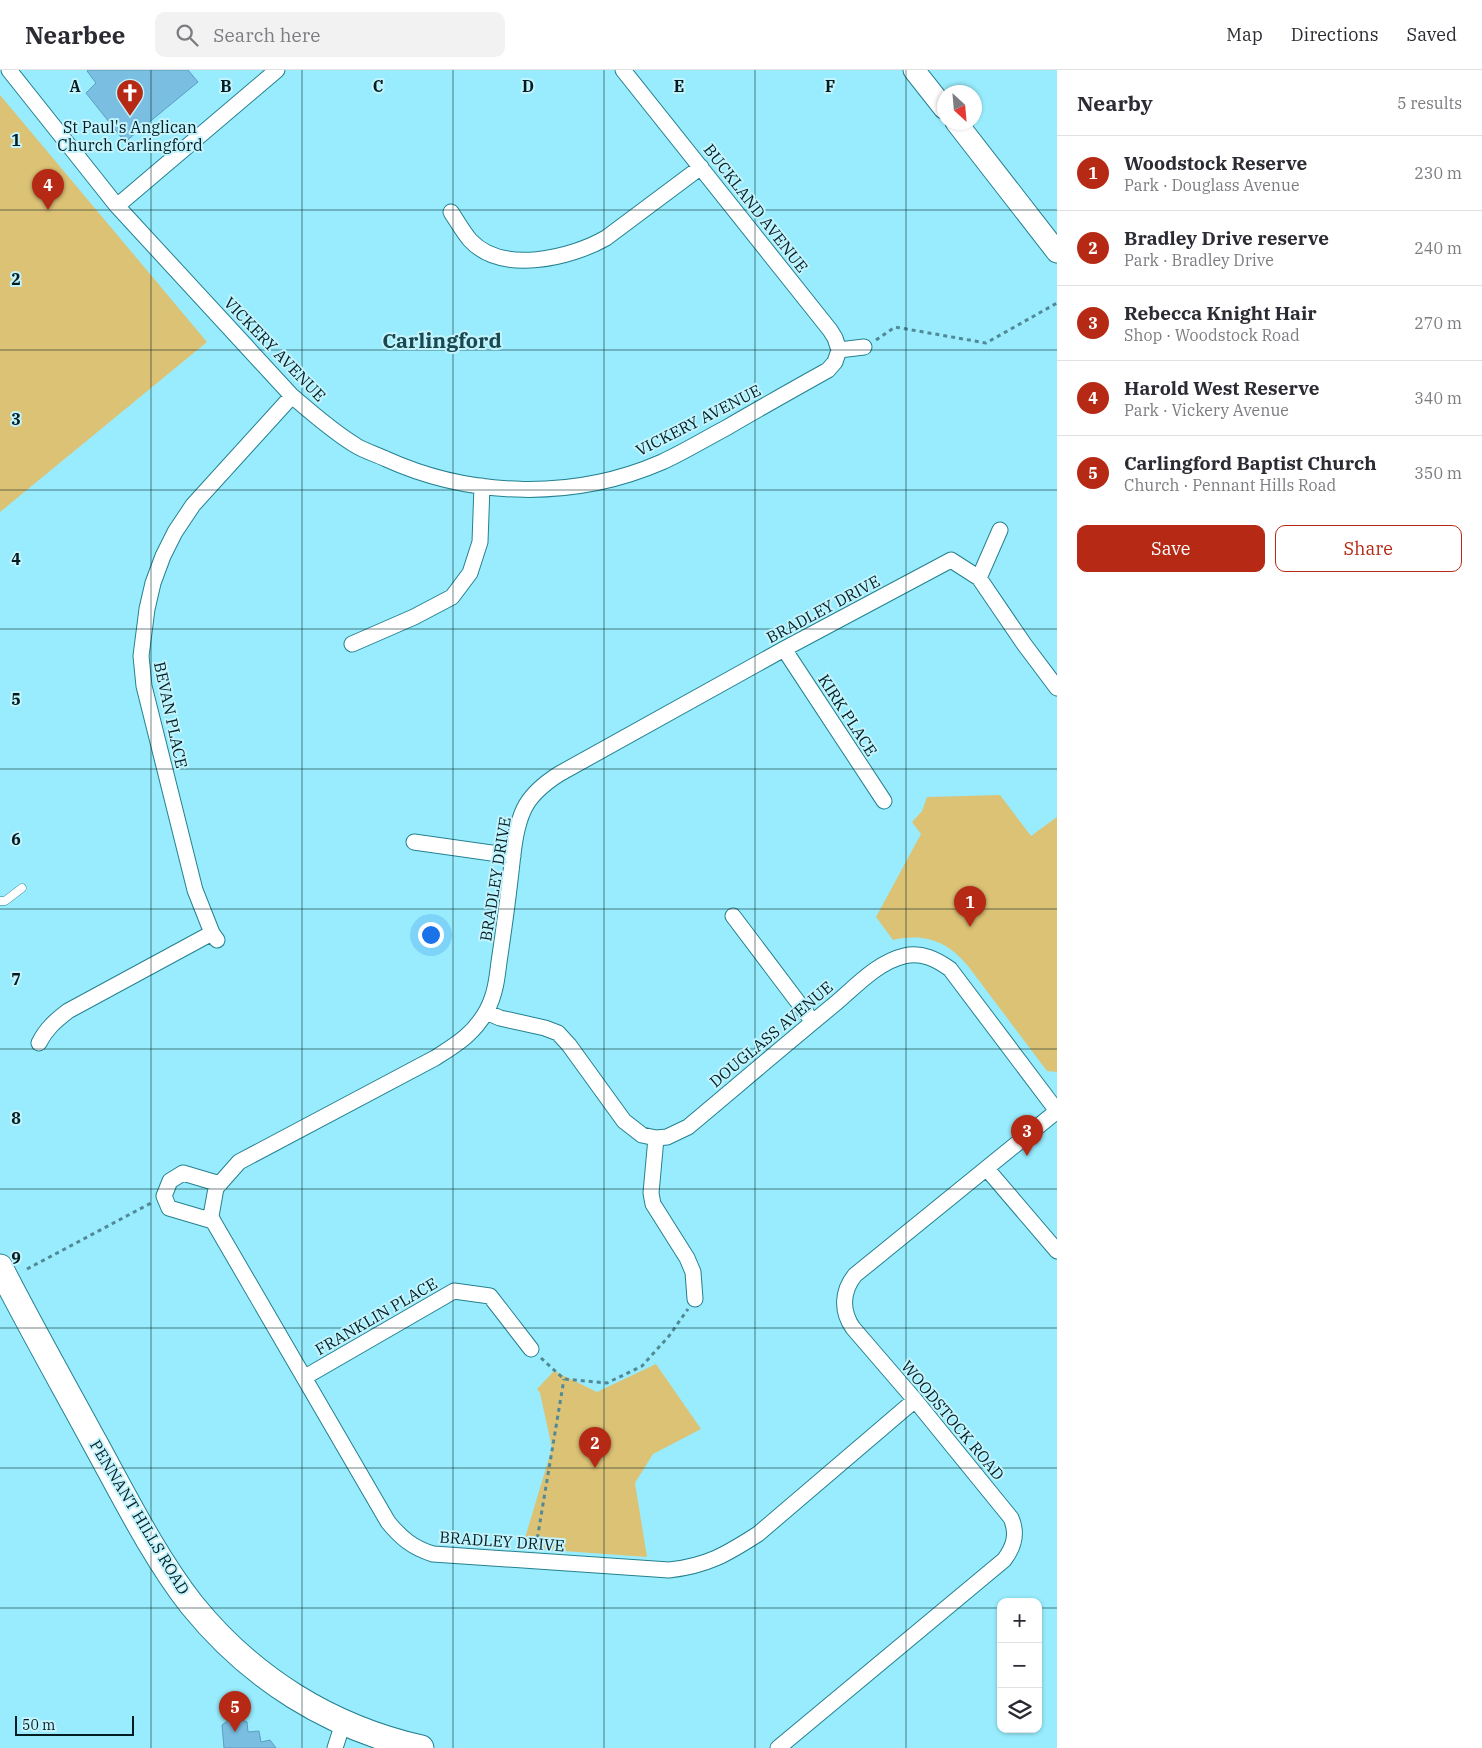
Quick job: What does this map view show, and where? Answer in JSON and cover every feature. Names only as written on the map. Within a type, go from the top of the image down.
[{"type":"highway","name":"PENNANT HILLS ROAD","points":[[0,1267],[123,1494],[168,1570],[192,1604],[222,1638],[265,1677],[320,1712],[381,1738],[421,1748]]},
{"type":"main road","points":[[914,70],[937,99]]},
{"type":"main road","points":[[962,130],[1057,252]]},
{"type":"street","name":"VICKERY AVENUE","points":[[9,70],[117,206],[292,396],[325,424],[356,446],[433,477],[482,486],[520,489],[564,488],[603,481],[633,472],[662,462],[828,370],[835,362],[839,350]]},
{"type":"street","points":[[117,206],[277,70]]},
{"type":"street","name":"BUCKLAND AVENUE","points":[[623,70],[830,330],[839,350]]},
{"type":"street","points":[[451,212],[471,240],[489,252],[518,260],[546,258],[583,249],[606,238],[701,166]]},
{"type":"street","points":[[839,350],[864,347]]},
{"type":"street","name":"BEVAN PLACE","points":[[39,1043],[53,1023],[68,1012],[215,936],[195,890],[144,686],[141,656],[143,631],[153,583],[163,556],[175,532],[193,505],[292,396]]},
{"type":"street","points":[[352,644],[414,617],[452,597],[470,573],[480,542],[482,486]]},
{"type":"street","points":[[979,578],[1000,530]]},
{"type":"street","name":"BRADLEY DRIVE","points":[[915,1400],[758,1534],[707,1563],[689,1568],[669,1570],[533,1562],[433,1554],[422,1551],[403,1539],[388,1522],[213,1221],[211,1216],[216,1188],[239,1162],[435,1058],[466,1038],[486,1012],[494,996],[513,856],[520,820],[525,807],[544,784],[784,648],[951,560],[979,578],[1057,688]]},
{"type":"street","name":"KIRK PLACE","points":[[784,648],[884,801]]},
{"type":"street","points":[[414,842],[513,856]]},
{"type":"street","points":[[733,916],[813,1022]]},
{"type":"street","name":"DOUGLASS AVENUE","points":[[656,1138],[679,1133],[688,1127],[888,962],[905,956],[922,955],[941,962],[950,969],[1057,1111]]},
{"type":"street","points":[[486,1012],[500,1018],[545,1028],[558,1034],[569,1045],[624,1121],[642,1135],[656,1138],[651,1193],[653,1204],[687,1258],[693,1272],[695,1299]]},
{"type":"street","name":"WOODSTOCK ROAD","points":[[778,1748],[1004,1560],[1012,1548],[1015,1537],[1011,1518],[915,1400],[853,1328],[846,1315],[844,1295],[855,1275],[1057,1111]]},
{"type":"street","points":[[987,1169],[1055,1243]]},
{"type":"street","points":[[213,1221],[169,1208],[164,1196],[170,1181],[183,1173],[220,1184]]},
{"type":"street","name":"FRANKLIN PLACE","points":[[305,1377],[454,1291],[490,1296],[531,1349]]},
{"type":"street","points":[[335,1748],[343,1723]]},
{"type":"lane","points":[[0,901],[5,901],[22,888]]},
{"type":"path","points":[[864,347],[895,327],[986,343],[1057,303]]},
{"type":"path","points":[[27,1269],[164,1196]]},
{"type":"path","points":[[531,1349],[564,1379],[607,1383],[642,1366],[670,1336],[695,1299]]},
{"type":"path","points":[[533,1562],[564,1379]]},
{"type":"shaded area","points":[[0,95],[207,342],[0,512]]},
{"type":"shaded area","points":[[1000,795],[1031,836],[1057,817],[1057,1072],[1047,1071],[968,966],[952,950],[935,941],[925,939],[905,938],[893,940],[876,917],[921,834],[912,822],[922,811],[927,797]]},
{"type":"shaded area","points":[[656,1364],[701,1429],[653,1454],[635,1483],[647,1557],[522,1548],[552,1448],[540,1393],[537,1389],[554,1371],[597,1392]]},
{"type":"building","name":"St Paul's Anglican Church Carlingford","points":[[88,70],[188,70],[198,82],[125,142],[86,93],[96,83]]},
{"type":"building","points":[[234,1716],[247,1722],[248,1732],[259,1731],[261,1742],[270,1740],[276,1748],[224,1748],[222,1725]]},
{"type":"place","name":"St Paul's Anglican Church Carlingford","points":[[130,117]]},
{"type":"place","name":"Harold West Reserve","points":[[48,210]]},
{"type":"place","name":"Woodstock Reserve","points":[[970,927]]},
{"type":"place","name":"Rebecca Knight Hair","points":[[1027,1156]]},
{"type":"place","name":"Bradley Drive reserve","points":[[595,1468]]},
{"type":"place","name":"Carlingford Baptist Church","points":[[235,1732]]},
{"type":"district","name":"Carlingford","points":[[442,341]]}]
